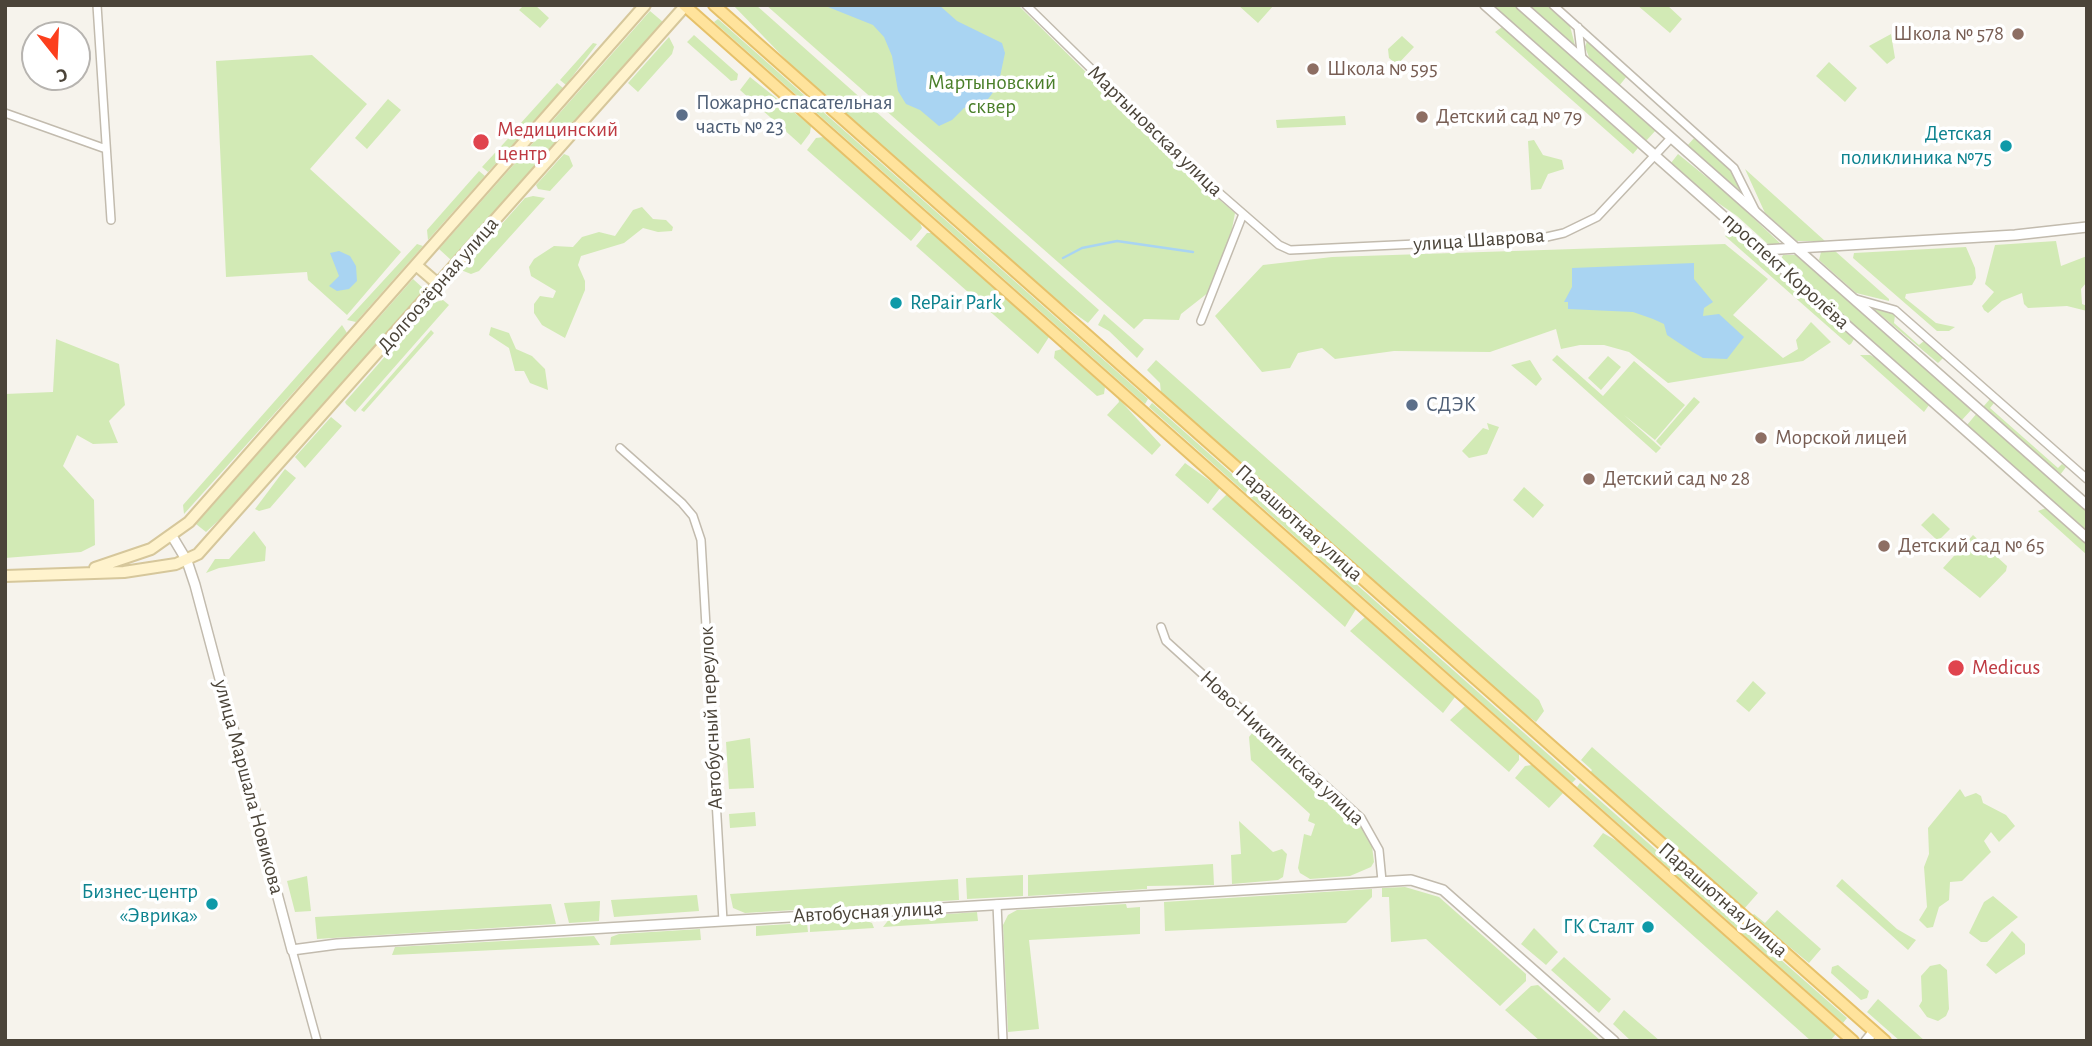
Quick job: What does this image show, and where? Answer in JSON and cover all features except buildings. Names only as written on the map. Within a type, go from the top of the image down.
[{"type":"main road","name":"Долгоозёрная улица","points":[[86,571],[151,549],[189,522],[645,5]]},
{"type":"main road","name":"Парашютная улица","points":[[714,5],[1885,1041]]},
{"type":"main road","name":"Долгоозёрная улица","points":[[187,561],[211,542],[685,6]]},
{"type":"main road","name":"Парашютная улица","points":[[685,6],[1853,1041]]},
{"type":"main road","points":[[416,265],[438,284]]},
{"type":"main road","points":[[5,576],[86,571],[124,572],[187,561]]},
{"type":"street","points":[[97,5],[111,220]]},
{"type":"street","name":"Мартыновская улица","points":[[1026,5],[1243,214],[1279,245],[1290,250]]},
{"type":"street","name":"проспект Королёва","points":[[1485,5],[2087,538]]},
{"type":"street","name":"проспект Королёва","points":[[1521,5],[2087,505]]},
{"type":"street","points":[[1553,5],[1738,172],[1756,213]]},
{"type":"street","points":[[1578,27],[1582,59]]},
{"type":"street","points":[[5,113],[106,149]]},
{"type":"street","name":"улица Шаврова","points":[[1290,250],[1542,237],[1563,233],[1597,216],[1671,138]]},
{"type":"street","points":[[1201,321],[1243,214]]},
{"type":"street","points":[[1764,250],[2087,227]]},
{"type":"street","points":[[1854,299],[1885,305],[1895,310],[2087,479]]},
{"type":"street","name":"Автобусный переулок","points":[[620,448],[693,516],[703,553],[723,921]]},
{"type":"street","name":"улица Маршала Новикова","points":[[172,536],[187,561],[317,1041]]},
{"type":"street","name":"Ново-Никитинская улица","points":[[1161,626],[1166,641],[1361,818],[1379,850],[1382,881]]},
{"type":"street","name":"Автобусная улица","points":[[292,950],[315,946],[1411,880],[1443,890],[1614,1041]]},
{"type":"street","points":[[997,904],[1003,1041]]},
{"type":"street","points":[[1866,1041],[1874,1031]]},
{"type":"green space","points":[[524,5],[535,5],[549,18],[540,28],[519,10]]},
{"type":"green space","points":[[733,5],[756,5],[1099,310],[1088,323],[1060,303],[794,68]]},
{"type":"green space","name":"Мартыновский сквер","points":[[766,5],[1018,5],[1188,173],[1235,213],[1232,229],[1209,292],[1181,314],[1179,320],[1144,319],[1134,329]]},
{"type":"green space","points":[[1238,5],[1274,5],[1258,23]]},
{"type":"green space","points":[[1492,5],[1516,5],[1656,130],[1645,142]]},
{"type":"green space","points":[[1528,5],[1546,5],[1570,26],[1575,45]]},
{"type":"green space","points":[[1637,5],[1667,5],[1682,19],[1670,33]]},
{"type":"green space","points":[[650,11],[663,22],[451,260],[439,249]]},
{"type":"green space","points":[[718,19],[1148,399],[1145,404],[714,22]]},
{"type":"green space","points":[[1502,27],[1638,148],[1633,154],[1495,32]]},
{"type":"green space","points":[[1891,34],[1895,58],[1887,64],[1869,46]]},
{"type":"green space","points":[[694,35],[738,74],[737,80],[731,81],[687,42]]},
{"type":"green space","points":[[1402,36],[1414,47],[1397,65],[1389,58],[1388,49]]},
{"type":"green space","points":[[669,37],[674,47],[672,54],[638,92],[628,83]]},
{"type":"green space","points":[[1587,41],[1627,76],[1619,86],[1589,57],[1585,47]]},
{"type":"green space","points":[[593,43],[597,44],[566,85],[560,80]]},
{"type":"green space","points":[[312,55],[367,104],[310,169],[401,252],[347,315],[308,280],[307,272],[226,277],[216,61]]},
{"type":"green space","points":[[1829,62],[1857,88],[1845,102],[1816,76]]},
{"type":"green space","points":[[750,77],[811,126],[810,133],[801,145],[740,90]]},
{"type":"green space","points":[[557,83],[563,88],[527,130],[520,124]]},
{"type":"green space","points":[[388,99],[401,110],[367,149],[355,138]]},
{"type":"green space","points":[[1345,116],[1346,125],[1277,128],[1276,120]]},
{"type":"green space","points":[[516,130],[522,135],[488,172],[482,167]]},
{"type":"green space","points":[[824,137],[920,223],[922,228],[911,241],[807,150],[816,138]]},
{"type":"green space","points":[[1695,137],[1732,170],[1744,194],[1687,146]]},
{"type":"green space","points":[[1534,140],[1543,155],[1562,160],[1564,169],[1548,174],[1541,189],[1531,190],[1528,141]]},
{"type":"green space","points":[[564,154],[569,156],[573,166],[550,191],[538,189],[536,185]]},
{"type":"green space","points":[[1678,154],[1731,197],[1783,246],[1770,246],[1737,216],[1708,196],[1671,163]]},
{"type":"green space","points":[[1745,169],[1825,241],[1797,241],[1765,213]]},
{"type":"green space","points":[[479,171],[485,176],[428,240],[427,230]]},
{"type":"green space","points":[[525,198],[545,198],[479,271],[471,274],[461,270]]},
{"type":"green space","points":[[642,207],[653,219],[666,220],[673,227],[672,231],[658,232],[643,228],[624,243],[581,256],[578,265],[585,281],[585,290],[565,338],[542,325],[534,313],[534,304],[540,296],[553,298],[556,291],[531,276],[529,267],[534,259],[554,246],[573,247],[582,237],[599,232],[615,236],[633,210]]},
{"type":"green space","points":[[1731,232],[1854,339],[1851,344],[1725,236]]},
{"type":"green space","points":[[927,233],[932,233],[1049,337],[1038,354],[916,246]]},
{"type":"green space","points":[[2056,241],[2061,266],[2087,256],[2086,283],[2081,289],[2082,304],[2087,306],[2087,311],[2067,306],[2028,308],[2024,304],[2022,293],[2002,301],[1988,313],[1984,310],[1982,306],[1994,292],[1985,284],[1995,245]]},
{"type":"green space","points":[[417,244],[423,246],[356,322],[347,320]]},
{"type":"green space","points":[[1725,244],[1768,279],[1733,315],[1783,358],[1798,349],[1796,340],[1811,322],[1831,342],[1803,361],[1668,383],[1629,352],[1604,345],[1580,345],[1561,349],[1556,329],[1490,352],[1394,351],[1335,359],[1322,348],[1298,353],[1290,368],[1262,372],[1215,316],[1263,265],[1332,257]]},
{"type":"green space","points":[[1966,247],[1975,268],[1976,278],[1972,285],[1906,294],[1905,298],[1936,323],[1955,327],[1949,331],[1937,331],[1853,258],[1854,253]]},
{"type":"green space","points":[[1835,251],[1889,301],[1856,293],[1819,260],[1821,252]]},
{"type":"green space","points":[[1783,255],[1797,255],[1972,409],[1961,421],[1780,261]]},
{"type":"green space","points":[[413,279],[425,290],[233,507],[206,532],[196,524]]},
{"type":"green space","points":[[443,300],[449,305],[355,412],[345,402],[432,303]]},
{"type":"green space","points":[[1870,306],[1891,312],[1895,315],[1894,323],[1919,345],[1924,341],[1943,358],[1938,363]]},
{"type":"green space","points":[[1104,314],[1144,349],[1137,358],[1109,331],[1098,325]]},
{"type":"green space","points":[[342,325],[347,333],[184,514],[183,505]]},
{"type":"green space","points":[[491,327],[509,333],[516,349],[532,356],[545,369],[548,390],[530,383],[524,371],[515,371],[509,348],[489,335]]},
{"type":"green space","points":[[431,330],[434,333],[364,412],[361,410]]},
{"type":"green space","points":[[56,339],[119,364],[125,405],[109,421],[118,443],[93,444],[77,435],[63,466],[94,500],[95,545],[81,552],[5,558],[5,394],[53,392]]},
{"type":"green space","points":[[1062,349],[1105,387],[1104,394],[1097,396],[1054,358],[1055,351]]},
{"type":"green space","points":[[1557,355],[1603,396],[1634,361],[1685,405],[1655,440],[1624,415],[1661,448],[1656,453],[1552,360]]},
{"type":"green space","points":[[1860,355],[1870,355],[1878,359],[1929,405],[1924,412]]},
{"type":"green space","points":[[1608,356],[1621,367],[1601,390],[1588,378]]},
{"type":"green space","points":[[1156,360],[1539,700],[1544,711],[1536,722],[1514,706],[1161,393],[1160,383],[1147,370]]},
{"type":"green space","points":[[1530,360],[1542,379],[1536,386],[1511,365]]},
{"type":"green space","points":[[1694,397],[1700,402],[1661,446],[1656,441]]},
{"type":"green space","points":[[1118,398],[1161,445],[1152,455],[1107,415],[1119,402]]},
{"type":"green space","points":[[1990,399],[1994,403],[1990,408],[2058,468],[2062,464],[2066,467],[2060,475],[1983,407]]},
{"type":"green space","points":[[1152,403],[1576,779],[1572,783],[1149,407]]},
{"type":"green space","points":[[1977,413],[2087,511],[2087,532],[1967,425]]},
{"type":"green space","points":[[331,417],[342,426],[305,468],[295,457]]},
{"type":"green space","points":[[1487,423],[1499,427],[1487,454],[1469,458],[1462,451],[1483,428],[1489,430]]},
{"type":"green space","points":[[1185,463],[1220,488],[1208,504],[1175,475]]},
{"type":"green space","points":[[285,469],[296,478],[270,508],[259,511],[255,509]]},
{"type":"green space","points":[[1524,487],[1544,505],[1533,518],[1513,500]]},
{"type":"green space","points":[[1227,494],[1356,609],[1345,627],[1212,509]]},
{"type":"green space","points":[[2046,508],[2087,545],[2087,555],[2038,511]]},
{"type":"green space","points":[[1933,513],[1950,529],[1938,541],[1921,525]]},
{"type":"green space","points":[[254,531],[266,547],[265,561],[219,568],[206,573],[215,559],[229,559]]},
{"type":"green space","points":[[1973,535],[2007,566],[2006,571],[1980,598],[1943,568]]},
{"type":"green space","points":[[1365,617],[1455,697],[1443,713],[1350,631]]},
{"type":"green space","points":[[1753,681],[1766,693],[1749,712],[1736,701]]},
{"type":"green space","points":[[1465,706],[1519,754],[1519,760],[1509,772],[1450,720]]},
{"type":"green space","points":[[1253,732],[1367,833],[1371,838],[1374,862],[1371,867],[1350,876],[1310,879],[1300,873],[1298,868],[1304,834],[1311,836],[1315,824],[1308,821],[1310,814],[1251,760],[1249,737]]},
{"type":"green space","points":[[750,738],[754,788],[729,789],[726,742]]},
{"type":"green space","points":[[1592,747],[1758,893],[1744,909],[1590,773],[1592,770],[1581,760]]},
{"type":"green space","points":[[1532,765],[1563,793],[1549,808],[1515,778],[1525,766]]},
{"type":"green space","points":[[1580,783],[1847,1018],[1843,1023],[1577,787]]},
{"type":"green space","points":[[1960,789],[1965,797],[1976,793],[1981,796],[1983,803],[2006,815],[2015,826],[1999,842],[1991,832],[1984,841],[1991,852],[1962,881],[1950,882],[1949,900],[1939,907],[1933,927],[1927,928],[1919,920],[1927,907],[1924,867],[1929,854],[1928,828]]},
{"type":"green space","points":[[755,812],[756,826],[730,828],[729,814]]},
{"type":"green space","points":[[1239,821],[1273,852],[1282,849],[1287,854],[1283,877],[1278,880],[1232,884],[1231,855],[1241,854]]},
{"type":"green space","points":[[1603,833],[1617,841],[1836,1034],[1830,1041],[1811,1041],[1593,846]]},
{"type":"green space","points":[[1213,864],[1214,885],[1147,886],[1147,889],[1028,896],[1028,875]]},
{"type":"green space","points":[[1023,875],[1023,896],[967,899],[966,878]]},
{"type":"green space","points":[[307,876],[311,911],[295,912],[287,881]]},
{"type":"green space","points":[[958,879],[959,900],[745,913],[733,908],[730,894]]},
{"type":"green space","points":[[1842,879],[1897,929],[1916,940],[1908,950],[1836,886]]},
{"type":"green space","points":[[1405,887],[1439,897],[1526,974],[1526,981],[1500,1006],[1426,939],[1391,942],[1389,897],[1382,897],[1382,888]]},
{"type":"green space","points":[[1372,889],[1372,897],[1346,923],[1165,931],[1164,902]]},
{"type":"green space","points":[[697,895],[699,911],[614,917],[611,900]]},
{"type":"green space","points":[[1993,896],[2018,917],[1987,942],[1981,942],[1969,933],[1984,902]]},
{"type":"green space","points":[[600,901],[599,921],[569,923],[564,903]]},
{"type":"green space","points":[[551,904],[556,924],[317,939],[315,917]]},
{"type":"green space","points":[[1126,904],[1127,908],[1140,907],[1140,934],[1029,940],[1039,1029],[1008,1032],[1003,925],[1008,915],[1017,910]]},
{"type":"green space","points":[[1777,910],[1821,949],[1809,963],[1752,916],[1754,914],[1765,923]]},
{"type":"green space","points":[[977,912],[978,921],[883,927],[890,918]]},
{"type":"green space","points":[[862,919],[872,923],[874,928],[810,932],[810,923]]},
{"type":"green space","points":[[807,923],[808,932],[756,936],[756,926]]},
{"type":"green space","points":[[1534,928],[1558,952],[1546,965],[1521,944]]},
{"type":"green space","points":[[700,929],[701,940],[610,945],[611,937],[619,934]]},
{"type":"green space","points":[[2012,931],[2025,944],[2025,954],[1996,974],[1986,965]]},
{"type":"green space","points":[[594,936],[600,945],[392,955],[395,947]]},
{"type":"green space","points":[[1564,957],[1611,999],[1599,1013],[1551,970]]},
{"type":"green space","points":[[1940,964],[1947,970],[1949,1009],[1946,1016],[1938,1021],[1927,1017],[1919,1006],[1922,1001],[1921,976],[1930,966]]},
{"type":"green space","points":[[1838,965],[1869,991],[1867,998],[1861,1000],[1831,973],[1832,967]]},
{"type":"green space","points":[[1538,985],[1601,1041],[1540,1041],[1505,1010],[1531,986]]},
{"type":"green space","points":[[1878,999],[1925,1041],[1900,1041],[1867,1012]]},
{"type":"green space","points":[[1624,1010],[1660,1041],[1631,1041],[1613,1024]]},
{"type":"water","points":[[823,5],[939,5],[957,21],[1002,43],[1005,53],[998,86],[988,99],[964,108],[952,120],[939,126],[920,110],[906,104],[898,91],[892,56],[884,37],[873,25]]},
{"type":"water","points":[[339,251],[350,256],[356,266],[357,281],[349,289],[337,291],[329,286],[339,276],[330,253]]},
{"type":"water","points":[[1694,263],[1694,279],[1713,302],[1704,308],[1703,316],[1719,314],[1744,337],[1727,359],[1703,358],[1667,335],[1664,324],[1633,312],[1568,309],[1568,302],[1564,302],[1572,287],[1572,268]]},
{"type":"waterway","points":[[1063,258],[1082,248],[1117,241],[1193,252]]},
{"type":"place","name":"Школа № 578","points":[[2018,34]]},
{"type":"place","name":"Школа № 595","points":[[1313,69]]},
{"type":"place","name":"Пожарно-спасательная часть № 23","points":[[682,115]]},
{"type":"place","name":"Детский сад № 79","points":[[1422,117]]},
{"type":"place","name":"Медицинский центр","points":[[481,142]]},
{"type":"place","name":"Детская поликлиника №75","points":[[2006,146]]},
{"type":"place","name":"RePair Park","points":[[896,303]]},
{"type":"place","name":"СДЭК","points":[[1412,405]]},
{"type":"place","name":"Морской лицей","points":[[1761,438]]},
{"type":"place","name":"Детский сад № 28","points":[[1589,479]]},
{"type":"place","name":"Детский сад № 65","points":[[1884,546]]},
{"type":"place","name":"Medicus","points":[[1956,668]]},
{"type":"place","name":"Бизнес-центр «Эврика»","points":[[212,904]]},
{"type":"place","name":"ГК Сталт","points":[[1648,927]]}]
